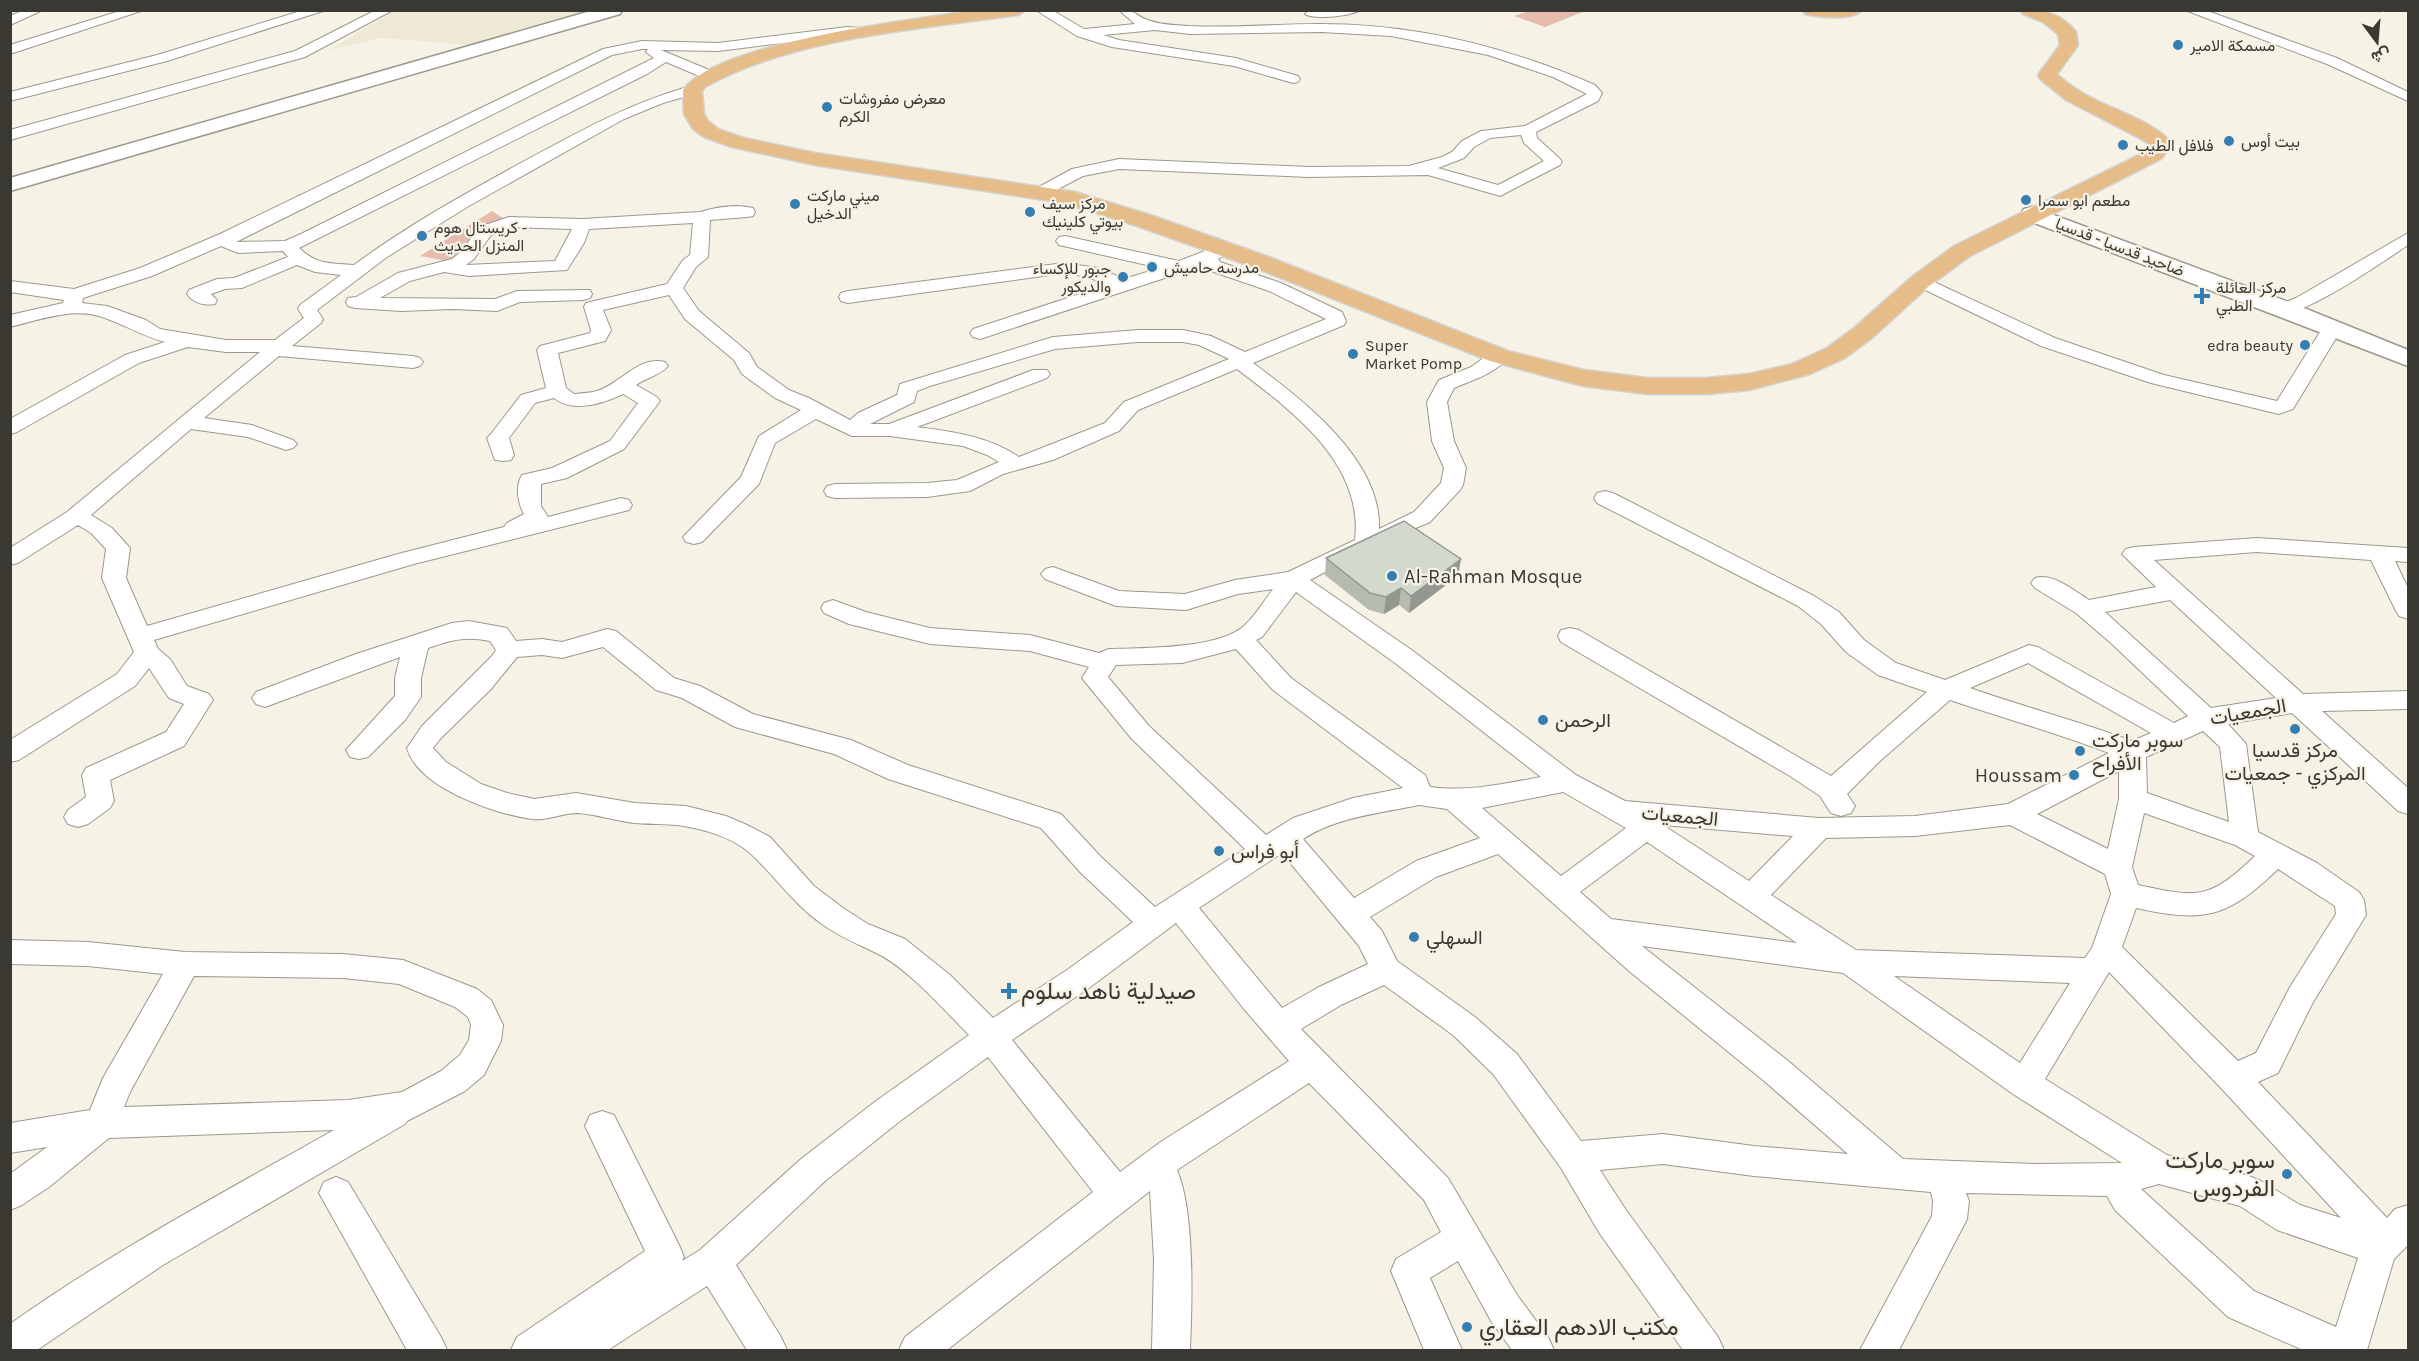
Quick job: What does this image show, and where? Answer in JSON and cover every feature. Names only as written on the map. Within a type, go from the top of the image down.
[{"type":"main road","points":[[1018,10],[861,32],[756,57],[710,75],[692,90],[694,114],[700,125],[711,134],[725,139],[815,159],[1067,197],[1142,220],[1216,254],[1499,356],[1583,378],[1648,386],[1707,386],[1749,382],[1801,369],[1836,354],[1921,281],[1962,251],[2154,155],[2162,144],[2151,135],[2089,105],[2047,75],[2068,45],[2067,32],[2049,18],[2029,10]]},
{"type":"main road","points":[[1811,10],[1854,10]]},
{"type":"street","points":[[10,21],[37,10]]},
{"type":"street","points":[[10,50],[138,10]]},
{"type":"street","points":[[10,97],[131,66],[320,10]]},
{"type":"street","points":[[10,135],[300,54],[387,10]]},
{"type":"street","points":[[10,178],[595,10]]},
{"type":"street","points":[[10,185],[614,10]]},
{"type":"street","points":[[1042,10],[1082,33],[1134,47],[1236,62],[1293,80]]},
{"type":"street","points":[[1125,10],[1142,23],[1190,30],[1320,28],[1395,33],[1509,55],[1570,78],[1590,88],[1594,93],[1593,98],[1528,130],[1486,135],[1468,144],[1458,155],[1448,160],[1414,170]]},
{"type":"street","points":[[1141,10],[1158,18],[1178,22]]},
{"type":"street","points":[[1082,33],[1178,22],[1354,10]]},
{"type":"street","points":[[2191,10],[2332,61],[2409,97]]},
{"type":"street","points":[[10,321],[73,301],[226,238],[533,91],[581,64],[608,52],[642,45],[718,47],[847,31],[861,32]]},
{"type":"street","points":[[627,48],[649,51],[710,75]]},
{"type":"street","points":[[208,300],[196,294],[223,283],[236,284],[665,57]]},
{"type":"street","points":[[10,558],[75,517],[314,319],[307,309],[396,243],[461,203],[619,116],[658,100],[692,90]]},
{"type":"street","points":[[1043,192],[1078,172],[1119,164],[1309,172],[1440,171],[1500,191],[1554,162],[1530,140],[1528,130]]},
{"type":"street","points":[[360,302],[404,277],[458,263],[468,255],[485,231],[509,222],[582,224],[701,217],[714,213],[747,213]]},
{"type":"street","name":"ضاحيد قدسيا - قدسيا","points":[[2032,214],[2285,309],[2409,359]]},
{"type":"street","points":[[658,366],[638,374],[622,387],[603,396],[570,401],[557,391],[547,350],[598,337],[601,330],[593,307],[674,288],[690,264],[699,257],[701,217]]},
{"type":"street","points":[[445,267],[469,271],[561,267],[575,243],[582,224]]},
{"type":"street","points":[[226,238],[229,245],[238,248],[294,252],[315,267],[359,271]]},
{"type":"street","points":[[2285,309],[2303,302],[2409,238]]},
{"type":"street","points":[[1065,241],[1181,267]]},
{"type":"street","points":[[835,490],[927,489],[962,486],[997,469],[1017,465],[1112,427],[1131,406],[1337,321],[1335,316],[1275,287],[1214,266],[1216,254],[980,333]]},
{"type":"street","points":[[848,297],[1064,268],[1092,272],[1124,286]]},
{"type":"street","points":[[1921,281],[2048,342],[2158,379],[2279,408],[2286,405],[2332,328]]},
{"type":"street","points":[[10,286],[73,301],[139,324],[153,333],[187,341],[412,362]]},
{"type":"street","points":[[674,288],[692,315],[742,357],[749,365],[749,370],[782,394],[852,430],[890,430],[966,441],[995,450],[1017,465]]},
{"type":"street","points":[[322,298],[345,303],[497,305],[517,297],[583,294]]},
{"type":"street","points":[[852,430],[865,417],[907,398],[908,388],[1053,343],[1152,335],[1183,336],[1212,343],[1242,360],[1290,400],[1334,447],[1358,482],[1365,500],[1368,514],[1366,543]]},
{"type":"street","points":[[10,428],[132,359],[187,341]]},
{"type":"street","points":[[1053,574],[1116,598],[1186,602],[1235,588],[1293,579],[1422,517],[1452,485],[1455,468],[1443,441],[1437,402],[1446,384],[1478,371],[1499,356]]},
{"type":"street","points":[[890,430],[1040,374]]},
{"type":"street","points":[[501,535],[537,516],[530,506],[530,480],[559,473],[617,446],[650,401],[622,387]]},
{"type":"street","points":[[503,455],[498,438],[528,399],[557,391]]},
{"type":"street","points":[[694,537],[751,479],[766,440],[816,410]]},
{"type":"street","points":[[188,422],[252,431],[286,444]]},
{"type":"street","points":[[1605,498],[1806,602],[1830,618],[1855,646],[1887,669],[2021,715],[2073,729],[2133,752],[2133,799],[2122,881],[2099,961],[2025,1084]]},
{"type":"street","points":[[10,753],[126,680],[144,644],[190,620],[406,559],[621,505]]},
{"type":"street","points":[[75,517],[87,519],[106,533],[118,548],[114,578],[144,644],[178,692],[200,700],[175,740],[96,775],[100,801],[78,816]]},
{"type":"street","points":[[2298,703],[2134,554],[2257,545],[2409,555]]},
{"type":"street","points":[[2379,553],[2409,611]]},
{"type":"street","points":[[1293,579],[1253,631],[1241,639],[1182,655],[1109,657],[1095,678],[1140,732],[1274,843],[1302,855],[1371,939],[1386,970],[1464,1026],[1505,1064],[1573,1157],[1613,1222],[1705,1350]]},
{"type":"street","points":[[1293,579],[1404,657],[1566,782],[1621,811]]},
{"type":"street","points":[[2043,584],[2085,608],[2233,744],[2245,838]]},
{"type":"street","points":[[2085,608],[2175,591]]},
{"type":"street","points":[[833,608],[858,618],[930,636],[1030,643],[1106,663]]},
{"type":"street","points":[[265,698],[365,660],[452,631],[469,629],[498,634],[509,650]]},
{"type":"street","points":[[1569,636],[1800,769],[1833,791],[1834,796],[1855,826]]},
{"type":"street","points":[[509,650],[542,647],[562,650],[607,637],[652,676],[665,684],[692,692],[744,721],[842,747],[898,771],[1051,821],[1090,864],[1166,914],[1436,1189],[1504,1308],[1535,1350]]},
{"type":"street","points":[[1241,639],[1282,684],[1415,782],[1419,795]]},
{"type":"street","points":[[360,750],[396,714],[408,697],[408,678],[416,644]]},
{"type":"street","points":[[509,650],[498,666],[427,736],[420,748],[422,755],[436,769],[471,791],[534,809],[576,803],[635,813],[686,816],[737,831],[760,846],[804,894],[832,915],[910,960],[939,984],[991,1037],[1117,1195]]},
{"type":"street","points":[[1833,791],[1872,753],[1946,689],[2029,653],[2173,734]]},
{"type":"street","name":"الجمعيات","points":[[1621,811],[1819,828],[1915,826],[2013,814],[2133,752],[2207,718],[2298,703],[2409,700]]},
{"type":"street","name":"الجمعيات","points":[[2298,703],[2409,804]]},
{"type":"street","points":[[575,1350],[713,1262],[813,1170],[888,1111],[991,1037],[1078,979],[1166,914],[1303,825],[1376,802],[1419,795],[1455,800],[1482,798],[1566,782]]},
{"type":"street","points":[[2133,799],[2245,838],[2307,871],[2349,900],[2350,915],[2301,996],[2266,1063],[2233,1078]]},
{"type":"street","points":[[1455,800],[1608,933],[1892,1171]]},
{"type":"street","name":"الجمعيات","points":[[1621,811],[1850,962],[2025,1084],[2159,1168]]},
{"type":"street","points":[[2013,814],[2122,881],[2162,902],[2201,905],[2224,897],[2276,854]]},
{"type":"street","points":[[1561,891],[1646,828]]},
{"type":"street","points":[[1751,897],[1819,828]]},
{"type":"street","points":[[1351,914],[1426,869],[1501,842]]},
{"type":"street","points":[[1608,933],[1614,930],[1850,962],[2099,961],[2130,972],[2392,1237]]},
{"type":"street","points":[[10,952],[88,954],[185,964],[343,966],[403,972],[466,998],[480,1009],[487,1025],[485,1041],[472,1065],[453,1080],[178,1234],[100,1284],[10,1347]]},
{"type":"street","points":[[10,1194],[37,1176],[102,1123],[115,1088],[185,964]]},
{"type":"street","points":[[1278,1026],[1330,996],[1386,970]]},
{"type":"street","points":[[918,1350],[1158,1165],[1312,1064]]},
{"type":"street","points":[[10,1138],[102,1123],[348,1115],[407,1106]]},
{"type":"street","points":[[530,1350],[666,1257],[602,1126]]},
{"type":"street","points":[[1573,1157],[1663,1149],[1754,1161],[1945,1177],[2117,1180],[2159,1168],[2249,1192],[2290,1218],[2392,1237]]},
{"type":"street","points":[[1158,1165],[1167,1187],[1172,1260],[1171,1350]]},
{"type":"street","points":[[1880,1350],[1949,1218],[1951,1201],[1945,1177]]},
{"type":"street","points":[[2117,1180],[2127,1199],[2241,1304],[2346,1350],[2392,1237]]},
{"type":"street","points":[[336,1193],[428,1350]]},
{"type":"street","points":[[1443,1350],[1409,1271],[1464,1238]]},
{"type":"street","points":[[713,1262],[768,1350]]},
{"type":"shaded area","points":[[396,10],[586,11],[471,45],[381,38],[329,50]]},
{"type":"shaded area","points":[[1529,11],[1585,11],[1545,27],[1514,16]]},
{"type":"shaded area","points":[[492,211],[509,222],[493,228],[458,263],[420,256]]},
{"type":"building","name":"Al-Rahman Mosque","points":[[1404,521],[1461,559],[1411,596],[1401,588],[1386,597],[1370,593],[1326,558]]},
{"type":"place","name":"مسمكة الامير","points":[[2178,45]]},
{"type":"place","name":"معرض مفروشات الكرم","points":[[827,107]]},
{"type":"place","name":"بيت أوس","points":[[2229,141]]},
{"type":"place","name":"فلافل الطيب","points":[[2123,145]]},
{"type":"place","name":"مطعم ابو سمرا","points":[[2026,200]]},
{"type":"place","name":"ميني ماركت الدخيل","points":[[795,204]]},
{"type":"place","name":"مركز سيف بيوتي كلينيك","points":[[1030,212]]},
{"type":"place","name":"كريستال هوم - المنزل الحديث","points":[[422,236]]},
{"type":"place","name":"مدرسه حاميش","points":[[1152,267]]},
{"type":"place","name":"جبور للإكساء والديكور","points":[[1123,277]]},
{"type":"place","name":"مركز العائلة الطبي","points":[[2202,296]]},
{"type":"place","name":"edra beauty","points":[[2305,345]]},
{"type":"place","name":"Super Market Pomp","points":[[1353,354]]},
{"type":"place","name":"Al-Rahman Mosque","points":[[1392,576]]},
{"type":"place","name":"الرحمن","points":[[1543,720]]},
{"type":"place","name":"مركز قدسيا المركزي - جمعيات","points":[[2295,729]]},
{"type":"place","name":"سوبر ماركت الأفراح","points":[[2080,751]]},
{"type":"place","name":"Houssam","points":[[2074,775]]},
{"type":"place","name":"أبو فراس","points":[[1219,851]]},
{"type":"place","name":"السهلي","points":[[1414,937]]},
{"type":"place","name":"صيدلية ناهد سلوم","points":[[1009,991]]},
{"type":"place","name":"سوبر ماركت الفردوس","points":[[2287,1174]]},
{"type":"place","name":"مكتب الادهم العقاري","points":[[1467,1327]]}]
